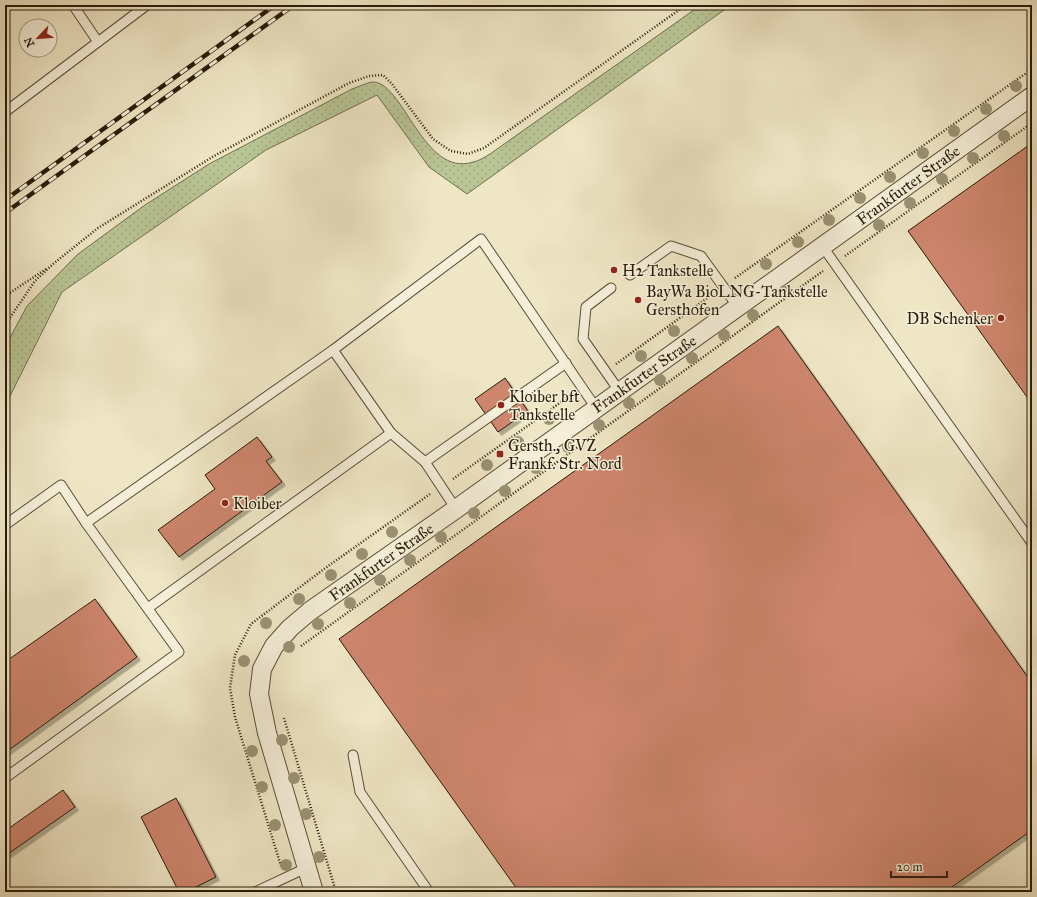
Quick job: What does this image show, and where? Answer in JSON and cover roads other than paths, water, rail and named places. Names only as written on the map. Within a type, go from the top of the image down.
[{"type":"street","name":"Frankfurter Straße","points":[[314,892],[266,726],[259,694],[262,669],[274,646],[290,628],[1032,96]]},
{"type":"lane","points":[[73,5],[98,42]]},
{"type":"lane","points":[[5,112],[147,5]]},
{"type":"lane","points":[[86,523],[334,350],[481,239],[596,408]]},
{"type":"lane","points":[[630,275],[671,246],[701,256],[738,307]]},
{"type":"lane","points":[[823,247],[1032,543]]},
{"type":"lane","points":[[611,288],[586,307],[583,339],[620,392]]},
{"type":"lane","points":[[334,350],[391,433],[425,462],[456,509]]},
{"type":"lane","points":[[425,462],[566,363]]},
{"type":"lane","points":[[148,608],[391,433]]},
{"type":"lane","points":[[5,525],[61,485],[86,523],[179,652],[5,778]]},
{"type":"lane","points":[[353,755],[360,792],[430,892]]},
{"type":"lane","points":[[255,892],[306,868]]},
{"type":"railway","points":[[5,200],[275,5]]},
{"type":"railway","points":[[5,213],[294,5]]},
{"type":"place","name":"H2 Tankstelle","points":[[614,270]]},
{"type":"place","name":"BayWa BioLNG-Tankstelle Gersthofen","points":[[638,300]]},
{"type":"place","name":"DB Schenker","points":[[1001,318]]},
{"type":"place","name":"Kloiber bft Tankstelle","points":[[501,405]]},
{"type":"place","name":"Gersth., GVZ Frankf. Str. Nord","points":[[500,454]]},
{"type":"place","name":"Kloiber","points":[[225,503]]}]
